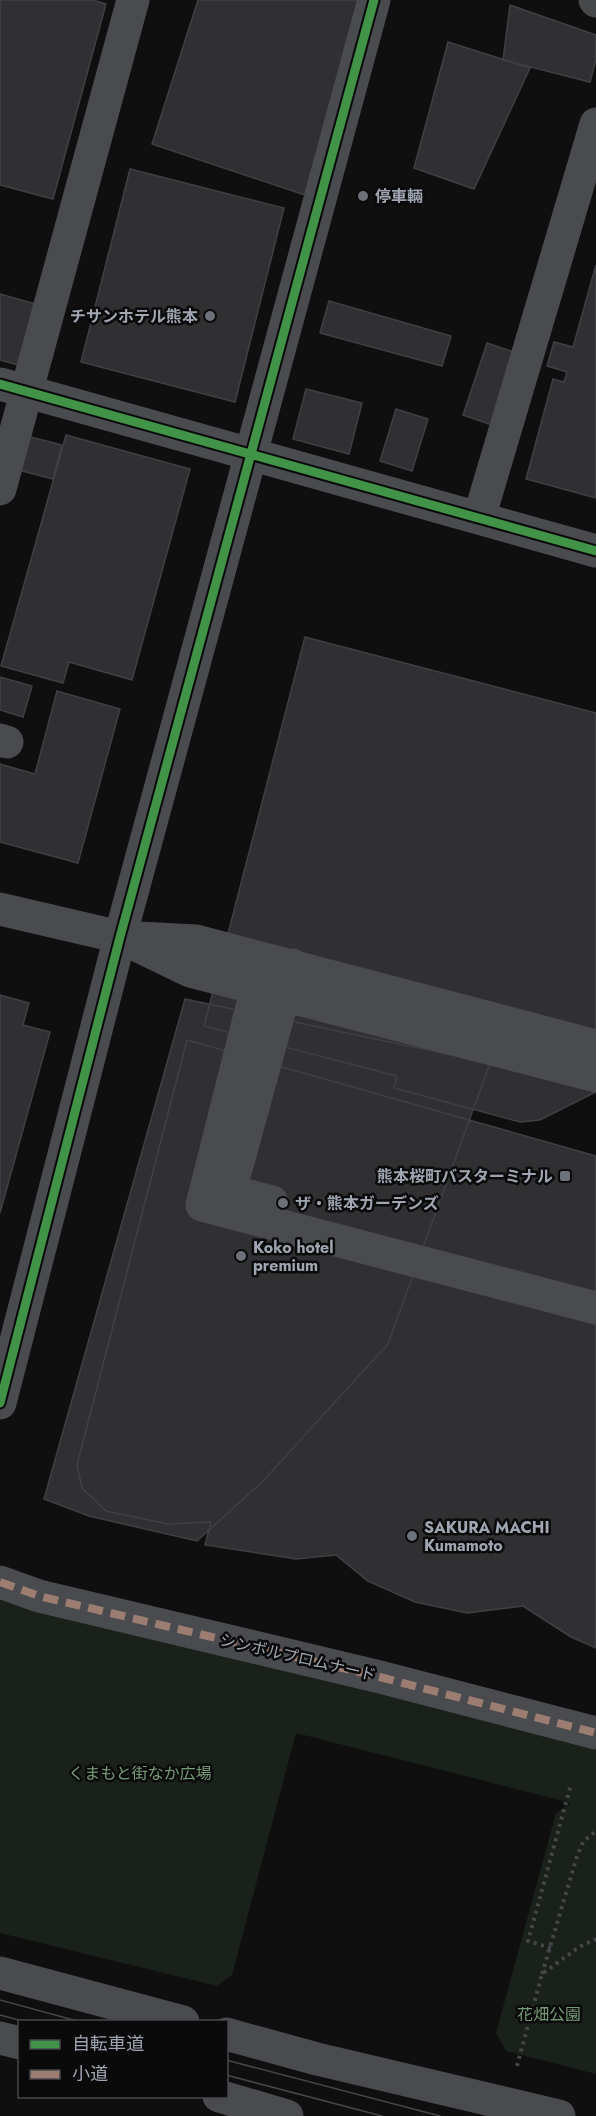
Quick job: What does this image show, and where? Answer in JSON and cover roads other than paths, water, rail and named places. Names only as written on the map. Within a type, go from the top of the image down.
[{"type":"street","points":[[0,489],[13,387],[133,0]]},
{"type":"street","points":[[0,1403],[120,937],[374,0]]},
{"type":"street","points":[[478,518],[596,124]]},
{"type":"street","points":[[13,387],[596,551]]},
{"type":"street","points":[[0,909],[120,937],[196,941],[278,982],[596,1076]]},
{"type":"street","points":[[278,982],[596,1046]]},
{"type":"street","points":[[278,982],[230,1191],[596,1288]]},
{"type":"street","points":[[278,982],[202,1205],[596,1308]]},
{"type":"street","name":"シンボルプロムナード","points":[[0,1582],[39,1596],[380,1677],[596,1733]]},
{"type":"street","points":[[0,1974],[175,2020]]},
{"type":"street","points":[[228,2035],[316,2059],[442,2103],[559,2116]]},
{"type":"street","points":[[0,2038],[18,2042]]},
{"type":"street","points":[[223,2098],[287,2116]]},
{"type":"tram line","points":[[0,2000],[74,2020]]},
{"type":"tram line","points":[[0,2015],[19,2020]]},
{"type":"tram line","points":[[228,2061],[440,2116]]},
{"type":"tram line","points":[[228,2076],[382,2116]]},
{"type":"place","name":"停車輛","points":[[363,196]]},
{"type":"place","name":"チサンホテル熊本","points":[[210,316]]},
{"type":"place","name":"熊本桜町バスターミナル","points":[[565,1176]]},
{"type":"place","name":"ザ・熊本ガーデンズ","points":[[283,1203]]},
{"type":"place","name":"Koko hotel premium","points":[[241,1256]]},
{"type":"place","name":"SAKURA MACHI Kumamoto","points":[[412,1536]]},
{"type":"park label","name":"くまもと街なか広場","points":[[140,1773]]},
{"type":"park label","name":"花畑公園","points":[[549,2014]]}]
